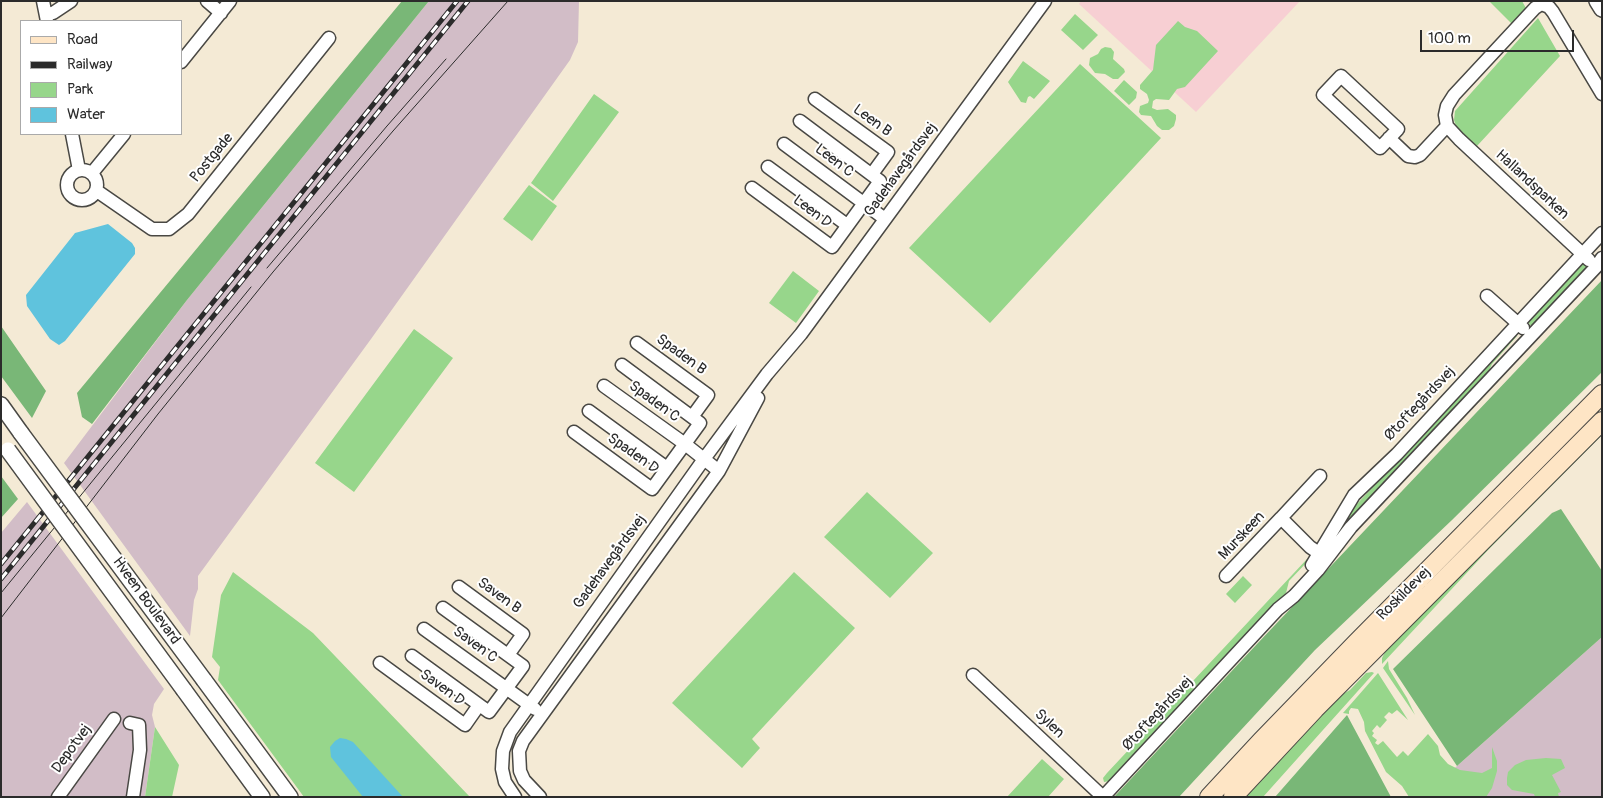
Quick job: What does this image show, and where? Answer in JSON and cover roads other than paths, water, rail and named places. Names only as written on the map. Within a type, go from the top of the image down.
[{"type":"main road","name":"Roskildevej","points":[[1209,797],[1260,741],[1356,642],[1602,394]]},
{"type":"main road","name":"Roskildevej","points":[[1233,797],[1322,702],[1602,421]]},
{"type":"street","points":[[43,1],[46,18]]},
{"type":"street","points":[[46,18],[71,1]]},
{"type":"street","points":[[207,1],[221,13]]},
{"type":"street","points":[[182,61],[230,1]]},
{"type":"street","name":"Gadehavegårdsvej","points":[[540,797],[524,780],[519,762],[523,741],[719,471],[752,408],[782,358],[1045,1]]},
{"type":"street","points":[[1597,1],[1602,9]]},
{"type":"street","points":[[1389,138],[1408,156],[1420,155],[1447,126],[1445,115],[1447,106],[1454,95],[1540,3],[1549,7],[1553,12],[1602,94]]},
{"type":"street","name":"Postgade","points":[[97,190],[152,229],[169,229],[188,214],[329,38]]},
{"type":"street","points":[[1341,76],[1398,129],[1389,138],[1380,148],[1323,95],[1341,76]]},
{"type":"street","name":"Leen B","points":[[815,99],[888,152],[872,174]]},
{"type":"street","points":[[800,121],[880,181],[864,203]]},
{"type":"street","name":"Hallandsparken","points":[[1447,126],[1582,254],[1599,262]]},
{"type":"street","points":[[72,135],[86,172],[97,181],[97,190],[94,195],[86,200],[77,200],[71,196],[67,190],[68,180],[72,174],[86,172],[123,135]]},
{"type":"street","name":"Leen C","points":[[784,144],[885,219]]},
{"type":"street","name":"Leen D","points":[[768,167],[847,226]]},
{"type":"street","name":"Leen D","points":[[752,188],[832,247],[864,203]]},
{"type":"street","name":"Øtoftegårdsvej","points":[[1323,556],[1354,495],[1396,454],[1602,233]]},
{"type":"street","name":"Øtoftegårdsvej","points":[[1103,797],[1278,609],[1283,600],[1323,556],[1599,262]]},
{"type":"street","points":[[1486,296],[1530,335]]},
{"type":"street","name":"Spaden B","points":[[637,343],[708,395],[692,417]]},
{"type":"street","name":"Gadehavegårdsvej","points":[[515,797],[505,782],[502,769],[502,751],[510,732],[704,459],[767,374],[782,358]]},
{"type":"street","points":[[622,365],[700,423],[685,444]]},
{"type":"street","name":"Spaden C","points":[[604,386],[685,444],[719,471]]},
{"type":"street","name":"Hveen Boulevard","points":[[1,405],[290,797]]},
{"type":"street","name":"Spaden D","points":[[589,411],[667,468]]},
{"type":"street","name":"Spaden D","points":[[574,432],[652,489],[685,444]]},
{"type":"street","name":"Hveen Boulevard","points":[[4,446],[262,797]]},
{"type":"street","name":"Murskeen","points":[[1226,576],[1320,476]]},
{"type":"street","name":"Murskeen","points":[[1281,518],[1310,547],[1323,556]]},
{"type":"street","name":"Saven B","points":[[459,587],[523,634],[508,655]]},
{"type":"street","points":[[443,608],[523,666],[507,688]]},
{"type":"street","name":"Saven C","points":[[424,629],[543,714]]},
{"type":"street","name":"Saven D","points":[[412,656],[489,712],[507,688]]},
{"type":"street","name":"Saven D","points":[[380,663],[465,725],[479,705]]},
{"type":"street","name":"Sylen","points":[[973,675],[1103,797]]},
{"type":"street","name":"Depotvej","points":[[58,797],[114,719]]},
{"type":"street","points":[[130,723],[139,725],[140,750],[133,797]]},
{"type":"water","points":[[108,224],[132,243],[135,248],[135,254],[65,341],[59,345],[50,339],[27,306],[26,295],[75,233]]},
{"type":"water","points":[[340,738],[353,742],[403,797],[363,797],[331,757],[330,747]]},
{"type":"tram line","points":[[1,618],[158,414],[273,272],[393,131],[508,1]]},
{"type":"tram line","points":[[267,268],[446,59]]},
{"type":"tram line","points":[[1,593],[251,287]]},
{"type":"railway","points":[[1,564],[457,1]]},
{"type":"railway","points":[[1,579],[468,1]]}]
